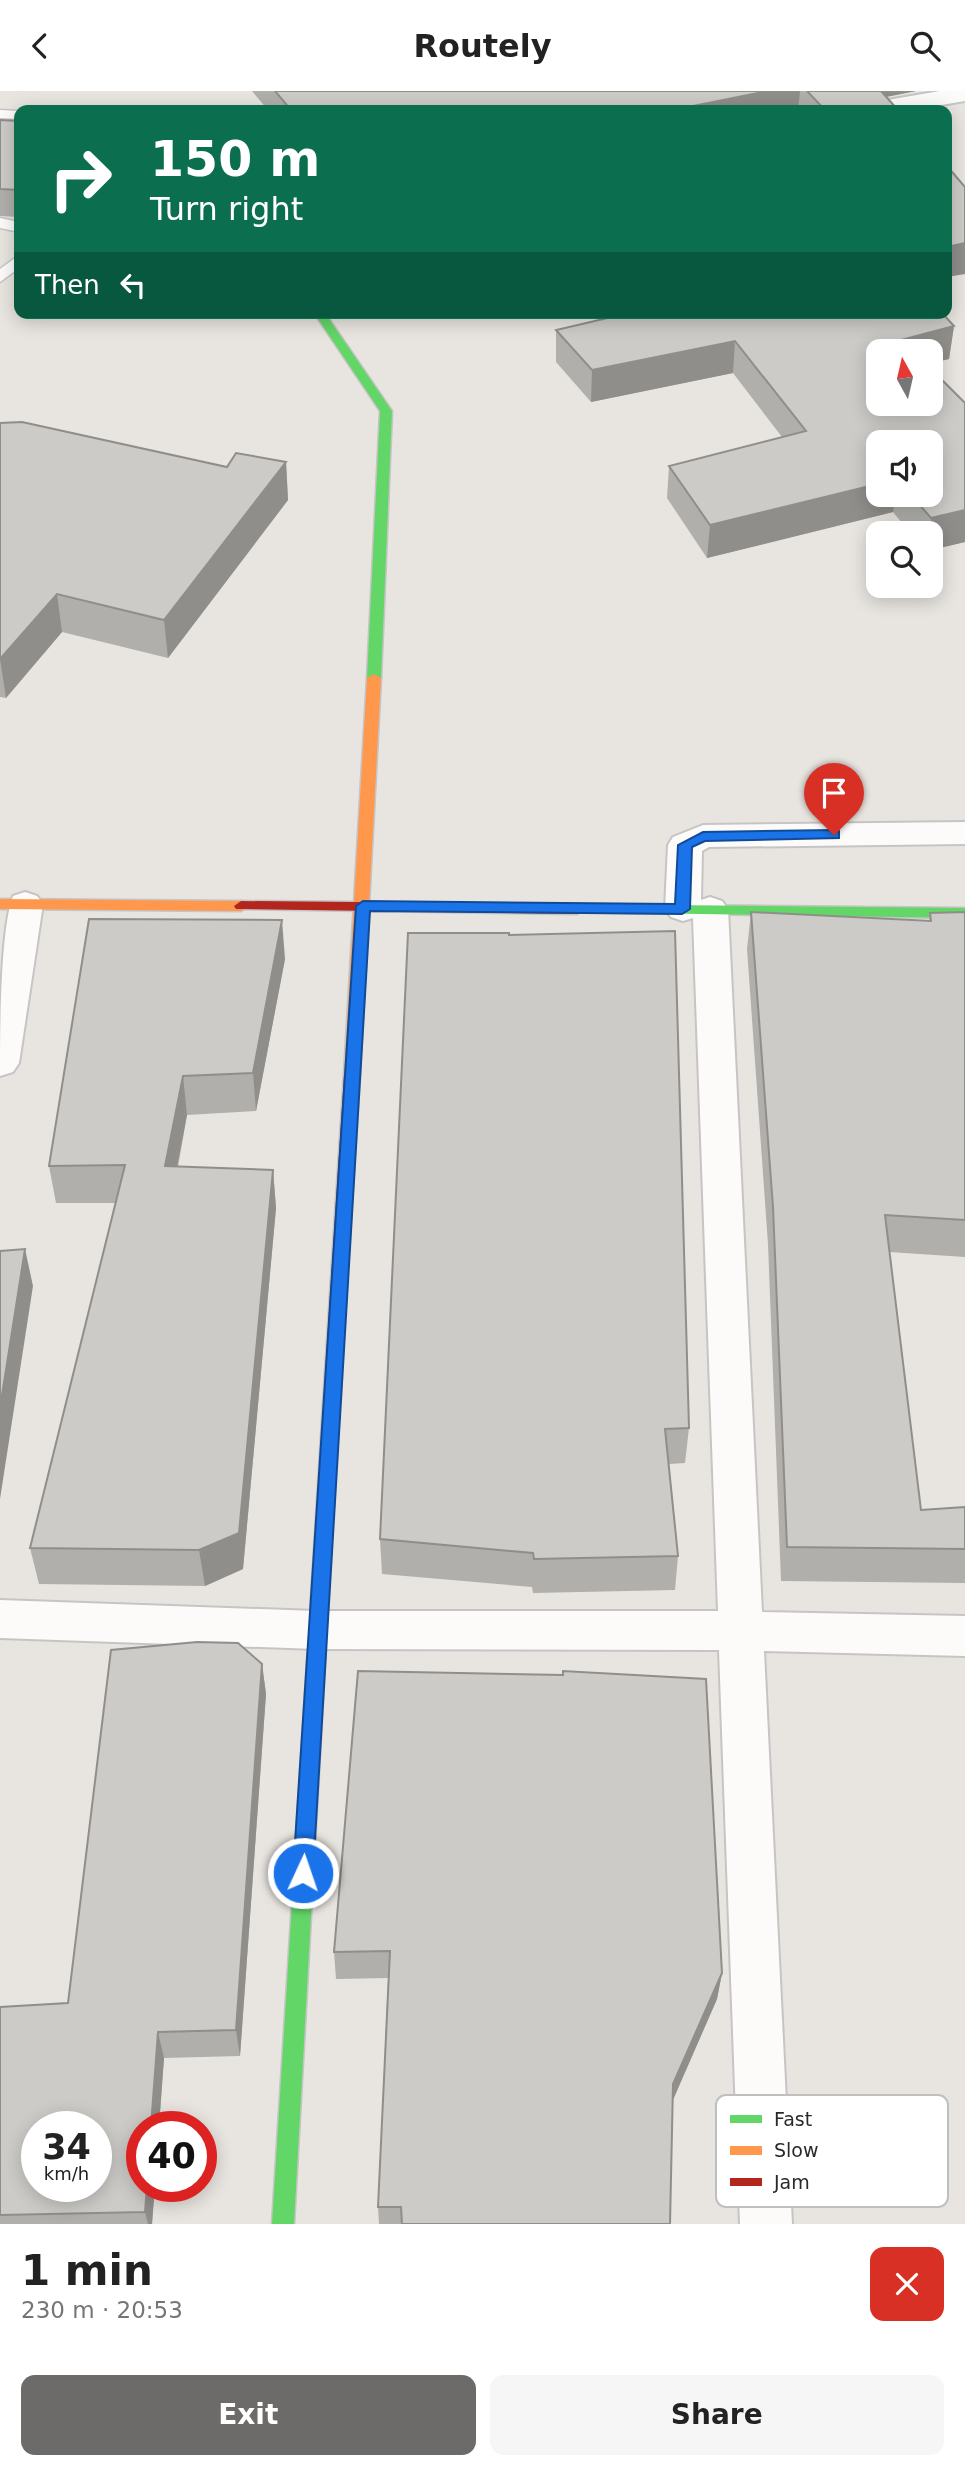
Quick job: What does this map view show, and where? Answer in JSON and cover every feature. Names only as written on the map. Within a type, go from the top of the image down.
[{"type":"street","points":[[900,105],[965,94]]},
{"type":"street","points":[[283,2224],[316,1630],[363,906],[386,411],[323,319]]},
{"type":"street","points":[[761,2095],[741,1631],[696,909],[685,845],[703,836],[965,833]]},
{"type":"street","points":[[0,1063],[12,904],[965,913]]},
{"type":"street","points":[[0,1619],[316,1630],[741,1631],[965,1636]]},
{"type":"lane","points":[[0,277],[14,264]]},
{"type":"building","points":[[275,91],[768,91],[698,105],[287,105]]},
{"type":"building","points":[[807,91],[881,91],[894,105],[820,105]]},
{"type":"building","points":[[0,120],[14,121],[14,190],[0,189]]},
{"type":"building","points":[[952,172],[965,187],[965,243],[952,246]]},
{"type":"building","points":[[603,319],[948,319],[954,326],[905,339],[866,339],[866,417],[943,417],[943,381],[965,403],[965,510],[931,518],[921,507],[943,507],[943,430],[866,430],[866,487],[710,525],[669,466],[806,431],[735,341],[592,370],[556,330]]},
{"type":"building","points":[[22,422],[227,467],[236,453],[286,462],[164,620],[57,594],[0,659],[0,423]]},
{"type":"building","points":[[751,912],[931,921],[930,913],[965,912],[965,1220],[885,1215],[921,1510],[965,1507],[965,1549],[787,1547],[773,1207]]},
{"type":"building","points":[[89,919],[282,920],[253,1073],[183,1076],[165,1166],[273,1170],[239,1533],[199,1550],[30,1548],[125,1165],[49,1166]]},
{"type":"building","points":[[675,931],[689,1428],[665,1429],[678,1556],[534,1559],[533,1553],[380,1539],[408,933],[509,935]]},
{"type":"building","points":[[25,1249],[0,1408],[0,1251]]},
{"type":"building","points":[[197,1642],[238,1643],[262,1664],[236,2030],[158,2032],[152,2111],[126,2111],[126,2202],[146,2202],[145,2212],[0,2215],[0,2007],[68,2003],[111,1650]]},
{"type":"building","points":[[358,1671],[563,1675],[563,1671],[706,1679],[722,1973],[673,2084],[670,2224],[402,2224],[401,2207],[378,2207],[390,1951],[334,1952]]},
{"type":"traffic: fast","points":[[323,319],[386,411],[374,678]]},
{"type":"traffic: fast","points":[[577,909],[965,913]]},
{"type":"traffic: fast","points":[[283,2224],[333,1373]]},
{"type":"traffic: slow","points":[[352,1075],[374,678]]},
{"type":"traffic: slow","points":[[0,904],[241,906]]},
{"type":"traffic: jam","points":[[241,906],[577,909]]},
{"type":"traffic: jam","points":[[333,1373],[352,1075]]},
{"type":"route","points":[[303,1873],[363,906],[682,909],[685,845],[703,836],[834,835]]}]
